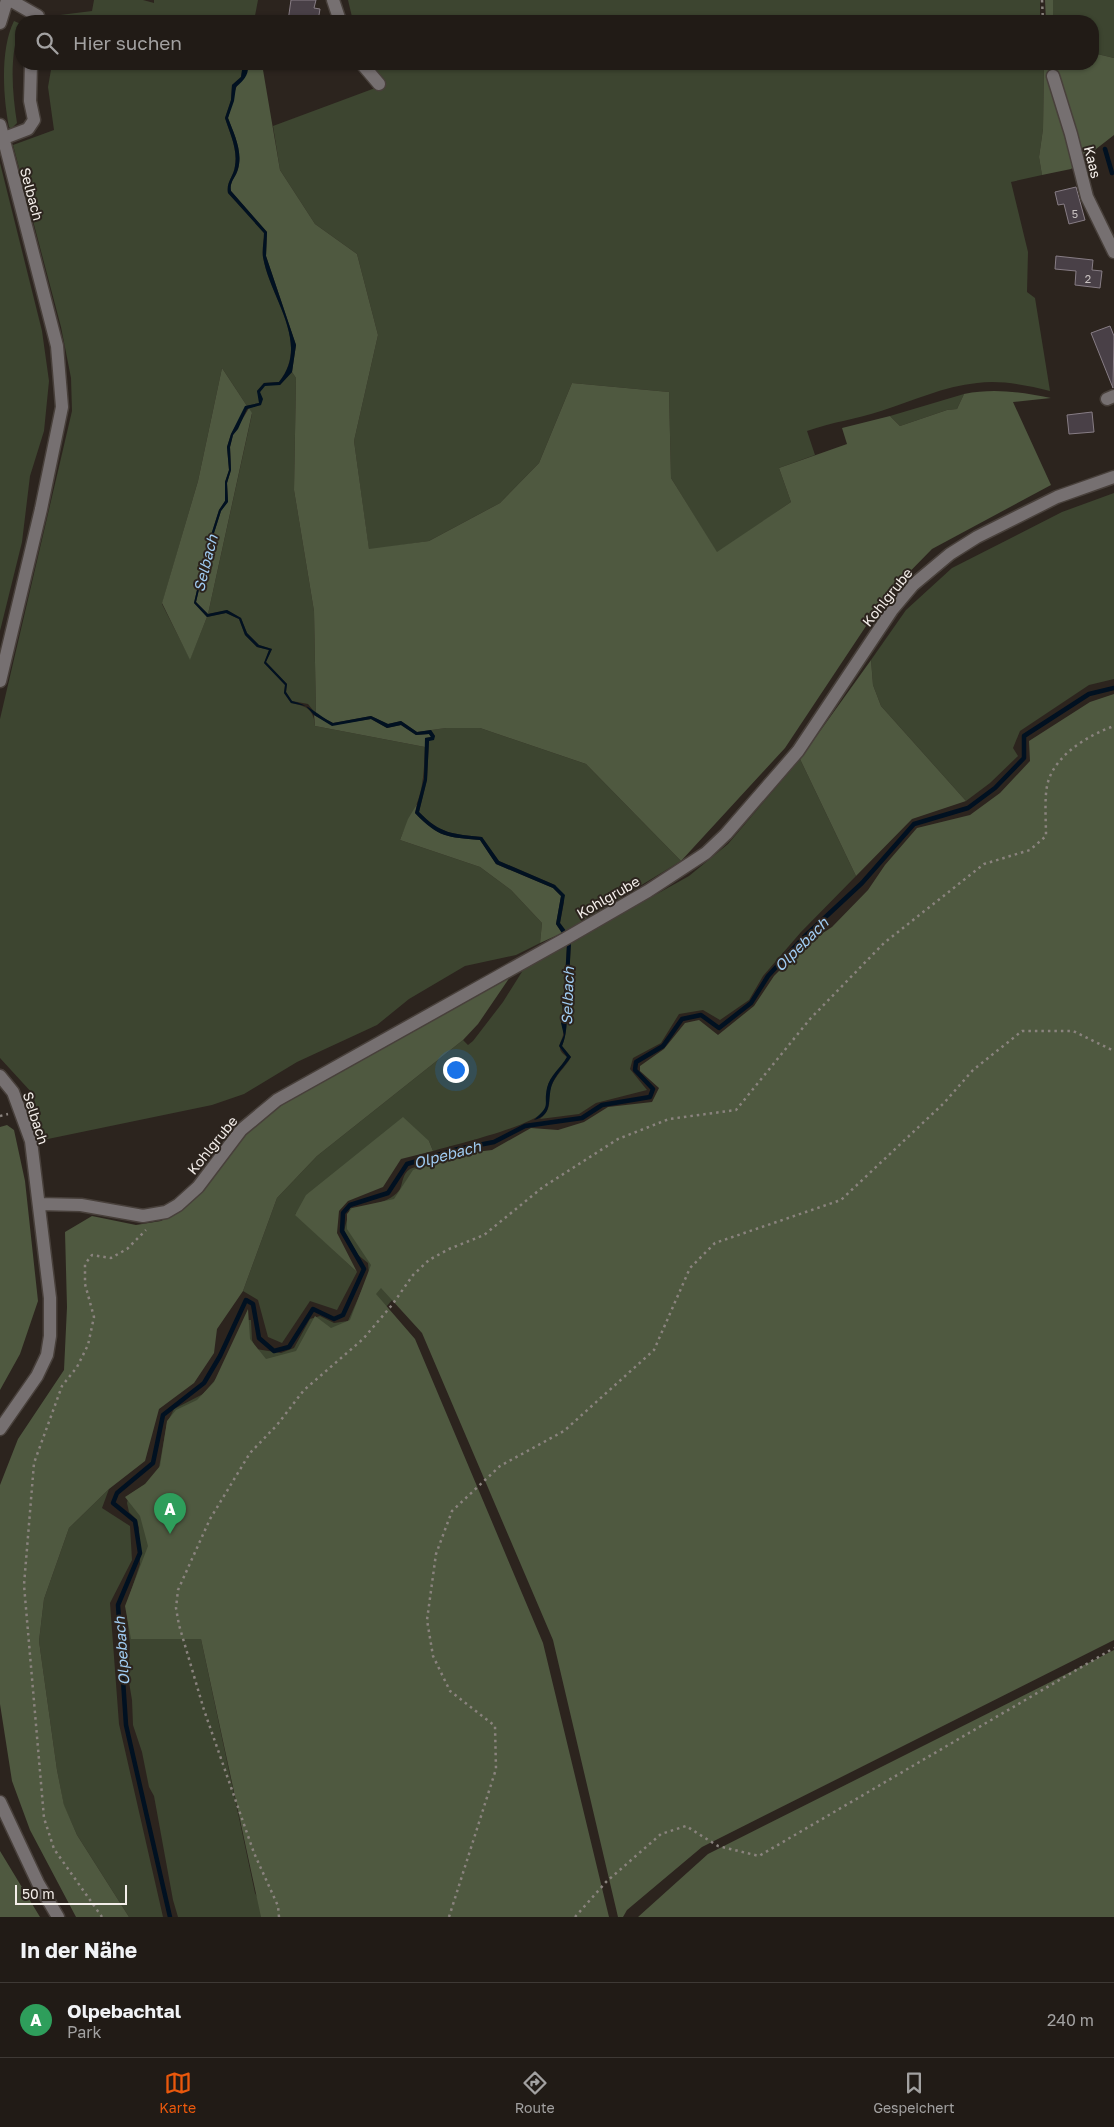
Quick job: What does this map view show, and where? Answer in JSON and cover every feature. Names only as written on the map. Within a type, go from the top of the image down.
[{"type":"street","points":[[0,23],[8,0],[36,15]]},
{"type":"street","points":[[332,0],[338,15]]},
{"type":"street","points":[[2,139],[28,129],[34,120],[30,101],[31,70]]},
{"type":"street","points":[[367,70],[379,84]]},
{"type":"street","name":"Kaas","points":[[1052,76],[1071,134],[1087,198],[1114,252]]},
{"type":"street","name":"Selbach","points":[[0,125],[2,139],[57,346],[62,407],[41,508],[0,681]]},
{"type":"street","name":"Kohlgrube","points":[[39,1204],[81,1206],[127,1215],[156,1215],[178,1205],[198,1187],[241,1130],[277,1100],[590,925],[648,891],[706,853],[726,834],[798,751],[892,610],[912,585],[950,554],[977,538],[1057,497],[1114,477]]},
{"type":"street","name":"Selbach","points":[[0,1076],[13,1092],[31,1141],[50,1298],[50,1336],[47,1355],[37,1376],[0,1429]]},
{"type":"street","points":[[0,1802],[34,1875],[58,1917]]},
{"type":"path","points":[[1042,0],[1043,15]]},
{"type":"path","points":[[279,1917],[278,1906],[254,1853],[204,1710],[179,1625],[176,1608],[178,1590],[210,1519],[250,1453],[277,1425],[304,1390],[363,1339],[392,1305],[413,1275],[429,1260],[449,1249],[484,1235],[544,1187],[618,1139],[669,1119],[736,1110],[810,1019],[884,944],[984,864],[1030,850],[1046,836],[1047,782],[1060,760],[1084,739],[1114,726]]},
{"type":"path","points":[[449,1917],[496,1769],[495,1726],[450,1691],[432,1656],[426,1620],[436,1554],[452,1511],[500,1466],[564,1431],[654,1350],[690,1268],[715,1244],[841,1200],[944,1103],[974,1070],[1022,1031],[1074,1031],[1114,1051]]},
{"type":"path","points":[[102,1917],[54,1849],[44,1818],[24,1585],[26,1538],[34,1463],[62,1386],[77,1367],[88,1345],[94,1317],[85,1284],[85,1264],[92,1255],[111,1258],[127,1248],[145,1231],[156,1215]]},
{"type":"path","points":[[575,1917],[606,1882],[661,1834],[686,1826],[718,1846],[759,1856],[1114,1648]]},
{"type":"green space","points":[[94,0],[143,0],[154,3],[154,0],[258,0],[255,15],[60,15],[92,11]]},
{"type":"green space","points":[[348,0],[1040,0],[1040,15],[352,15]]},
{"type":"green space","points":[[1045,0],[1053,0],[1053,15],[1046,15]]},
{"type":"green space","points":[[1053,0],[1114,0],[1114,58],[1099,54],[1099,15],[1053,15]]},
{"type":"green space","points":[[14,21],[15,48],[13,73],[17,123],[11,129],[9,127],[4,88],[6,45]]},
{"type":"green space","points":[[1099,54],[1114,58],[1114,135],[1082,160],[1055,70],[1099,70]]},
{"type":"green space","points":[[51,70],[242,70],[241,77],[232,85],[231,100],[225,118],[233,142],[236,160],[228,186],[228,193],[264,233],[263,257],[267,273],[286,320],[291,351],[288,367],[279,382],[264,383],[257,391],[260,399],[259,403],[247,406],[222,368],[198,481],[162,604],[190,659],[207,617],[226,613],[239,619],[245,635],[257,647],[269,650],[264,663],[285,685],[284,693],[291,703],[301,705],[311,712],[315,726],[425,747],[421,789],[400,840],[480,867],[511,890],[542,923],[540,943],[516,955],[465,966],[409,999],[377,1025],[297,1062],[244,1094],[212,1105],[43,1140],[33,1094],[0,1058],[0,719],[72,411],[71,378],[61,327],[13,145],[54,130],[48,87]]},
{"type":"green space","points":[[247,70],[263,70],[280,170],[315,224],[357,254],[378,335],[354,441],[369,549],[429,541],[500,503],[539,463],[572,383],[669,392],[671,478],[717,552],[791,502],[779,468],[847,444],[842,428],[890,416],[900,426],[947,410],[957,409],[964,394],[986,391],[1008,392],[1051,398],[1013,402],[1051,485],[932,549],[886,596],[785,748],[681,861],[586,764],[480,728],[446,728],[417,732],[401,721],[388,724],[371,716],[333,723],[316,714],[314,611],[294,490],[296,378],[292,372],[296,345],[266,256],[267,232],[231,191],[232,182],[238,169],[239,156],[237,143],[228,118],[236,89]]},
{"type":"green space","points":[[376,70],[1044,70],[1043,129],[1039,157],[1042,175],[1011,182],[1028,252],[1027,292],[1035,298],[1050,391],[1005,383],[986,382],[965,385],[872,414],[807,431],[815,455],[779,468],[791,502],[717,553],[671,478],[669,392],[572,383],[539,463],[500,503],[429,541],[369,550],[354,441],[378,335],[357,254],[315,224],[280,170],[273,126],[386,84]]},
{"type":"green space","points":[[1044,70],[1049,70],[1076,165],[1071,169],[1042,175],[1039,157],[1043,129]]},
{"type":"green space","points":[[0,163],[42,331],[49,381],[44,431],[30,476],[22,542],[0,631]]},
{"type":"green space","points":[[222,368],[247,406],[231,434],[227,447],[229,470],[225,482],[225,501],[219,510],[206,551],[194,603],[207,617],[190,660],[162,603],[198,481]]},
{"type":"green space","points":[[292,372],[296,378],[294,490],[314,611],[316,714],[308,704],[292,701],[286,692],[287,684],[266,662],[272,649],[259,645],[247,633],[241,618],[227,610],[208,614],[252,414],[249,408],[261,405],[260,392],[265,385],[280,385]]},
{"type":"green space","points":[[964,394],[957,409],[947,410],[900,426],[890,416]]},
{"type":"green space","points":[[249,408],[252,413],[208,614],[196,602],[208,552],[221,511],[228,501],[227,483],[231,470],[230,447],[233,435]]},
{"type":"green space","points":[[1114,493],[1114,679],[1089,685],[1020,731],[1013,748],[1018,756],[990,783],[966,801],[881,706],[873,685],[871,660],[906,610],[952,568],[1062,512]]},
{"type":"green space","points":[[871,660],[873,685],[881,706],[966,801],[912,819],[856,876],[800,759]]},
{"type":"green space","points":[[1114,694],[1114,1640],[702,1847],[627,1910],[623,1917],[618,1917],[553,1640],[422,1333],[381,1288],[376,1294],[415,1339],[543,1643],[609,1917],[261,1917],[201,1639],[131,1639],[125,1606],[148,1546],[140,1516],[125,1497],[145,1484],[160,1466],[167,1421],[176,1410],[197,1400],[214,1382],[248,1309],[250,1339],[266,1359],[296,1351],[315,1316],[331,1328],[350,1320],[371,1265],[347,1229],[347,1214],[352,1208],[394,1199],[413,1170],[459,1154],[492,1150],[531,1128],[558,1130],[584,1122],[608,1107],[652,1102],[659,1088],[640,1071],[640,1066],[664,1049],[685,1023],[699,1020],[718,1035],[754,1006],[774,976],[806,944],[832,927],[868,890],[885,865],[917,828],[970,815],[1000,793],[1030,761],[1029,741],[1090,702]]},
{"type":"green space","points":[[314,715],[332,725],[371,719],[387,728],[401,725],[416,735],[429,734],[431,737],[425,738],[425,747],[315,726]]},
{"type":"green space","points":[[480,728],[586,764],[681,861],[566,931],[560,923],[564,902],[555,885],[499,861],[482,837],[447,832],[434,825],[419,812],[427,780],[429,741],[435,736],[431,730]]},
{"type":"green space","points":[[800,759],[856,876],[801,932],[763,976],[749,1000],[720,1020],[703,1010],[679,1014],[661,1043],[633,1058],[630,1069],[647,1090],[596,1103],[579,1114],[540,1119],[549,1107],[553,1082],[571,1057],[562,1046],[566,1025],[565,1004],[568,998],[571,942],[689,876],[728,844]]},
{"type":"green space","points":[[417,804],[415,813],[438,832],[452,837],[480,840],[496,864],[553,888],[561,896],[556,924],[562,933],[540,943],[542,923],[511,890],[480,867],[400,840],[408,819]]},
{"type":"green space","points":[[567,944],[562,1009],[563,1034],[560,1049],[567,1057],[548,1084],[547,1103],[544,1111],[537,1117],[510,1129],[433,1151],[429,1141],[295,1214],[357,1272],[337,1310],[310,1301],[282,1343],[268,1337],[258,1300],[243,1291],[277,1198],[317,1156],[463,1040],[468,1045],[473,1041],[503,1002],[525,967]]},
{"type":"green space","points":[[512,974],[478,1024],[463,1040],[317,1156],[277,1198],[243,1291],[217,1329],[214,1353],[194,1383],[159,1409],[145,1461],[109,1489],[69,1528],[44,1599],[39,1641],[57,1770],[64,1805],[77,1835],[129,1917],[76,1917],[30,1830],[12,1781],[0,1704],[0,1485],[18,1439],[64,1370],[67,1307],[65,1232],[92,1216],[136,1225],[161,1221],[181,1210],[244,1134],[282,1103]]},
{"type":"green space","points":[[403,1117],[429,1141],[433,1151],[401,1159],[383,1187],[348,1201],[339,1211],[337,1233],[357,1272],[295,1215],[306,1195]]},
{"type":"green space","points":[[7,1125],[14,1130],[25,1181],[38,1301],[20,1354],[0,1390],[0,1127]]},
{"type":"green space","points":[[434,1165],[406,1284],[361,1336],[201,1639],[255,1893],[268,1917],[178,1917],[173,1900],[154,1796],[149,1787],[142,1752],[133,1725],[132,1700],[128,1676],[130,1645],[126,1606],[140,1564],[139,1528],[137,1520],[129,1512],[127,1503],[129,1495],[150,1481],[158,1473],[167,1423],[174,1409],[203,1394],[221,1373],[246,1320],[251,1320],[252,1340],[256,1349],[281,1353],[294,1348],[310,1319],[320,1316],[334,1323],[348,1321],[369,1274],[368,1263],[358,1255],[344,1231],[350,1208],[385,1201],[400,1189],[407,1171],[418,1167]]},
{"type":"green space","points":[[109,1489],[102,1508],[130,1526],[132,1560],[110,1603],[119,1724],[163,1917],[129,1917],[77,1835],[64,1806],[57,1770],[39,1641],[44,1599],[69,1528]]},
{"type":"green space","points":[[1114,1650],[1114,1917],[638,1917],[708,1854]]},
{"type":"green space","points":[[0,1851],[40,1917],[0,1917]]},
{"type":"water","points":[[242,70],[248,70],[244,80],[236,87],[234,101],[228,118],[237,143],[239,156],[238,169],[232,182],[231,191],[267,232],[266,256],[296,345],[292,372],[280,385],[265,386],[260,392],[263,399],[261,405],[247,409],[238,429],[233,435],[230,447],[231,470],[227,483],[228,502],[221,511],[208,552],[196,602],[208,614],[227,610],[241,618],[247,633],[259,645],[272,649],[266,662],[287,684],[286,692],[292,701],[305,706],[291,703],[284,693],[285,685],[264,663],[269,650],[257,647],[245,635],[239,619],[226,613],[207,617],[194,603],[206,551],[219,510],[225,501],[225,482],[229,470],[227,447],[231,434],[245,406],[259,403],[257,391],[264,383],[279,382],[288,367],[291,352],[286,320],[267,273],[263,257],[264,233],[228,193],[228,186],[236,160],[233,142],[225,118],[231,100],[232,85],[241,77]]},
{"type":"water","points":[[306,706],[333,723],[371,716],[388,724],[401,721],[417,732],[431,730],[435,736],[434,740],[429,741],[427,780],[419,812],[434,825],[447,832],[482,837],[499,861],[555,885],[565,895],[560,923],[566,931],[562,933],[556,924],[561,896],[553,888],[496,864],[480,840],[444,835],[437,832],[415,813],[424,779],[425,738],[431,737],[429,734],[416,735],[401,725],[387,728],[371,719],[332,726],[314,715]]},
{"type":"water","points":[[571,942],[568,998],[565,1004],[566,1025],[562,1046],[571,1057],[553,1082],[549,1105],[545,1114],[541,1118],[534,1120],[545,1108],[547,1088],[551,1079],[567,1057],[559,1046],[564,1035],[561,1023],[564,1015],[562,1003],[567,944]]},
{"type":"building","points":[[291,0],[316,0],[314,8],[320,9],[319,15],[289,15]]},
{"type":"building","points":[[1076,187],[1085,220],[1069,224],[1064,204],[1058,205],[1055,192]]},
{"type":"building","points":[[1056,256],[1093,260],[1092,270],[1102,271],[1100,288],[1075,285],[1076,271],[1055,269]]},
{"type":"building","points":[[1110,326],[1114,336],[1113,388],[1091,333]]},
{"type":"building","points":[[1092,412],[1094,432],[1069,434],[1067,415]]},
{"type":"waterway","points":[[1105,149],[1112,173]]},
{"type":"waterway","name":"Olpebach","points":[[170,1917],[126,1725],[118,1605],[140,1553],[135,1521],[113,1503],[117,1493],[153,1463],[163,1415],[204,1383],[220,1356],[246,1300],[253,1304],[259,1338],[274,1351],[289,1347],[313,1309],[334,1319],[343,1315],[364,1269],[342,1231],[343,1213],[350,1205],[388,1193],[407,1164],[458,1149],[494,1142],[525,1126],[582,1118],[602,1105],[650,1097],[653,1089],[635,1070],[636,1062],[663,1046],[682,1019],[701,1015],[719,1028],[751,1003],[768,976],[803,938],[862,883],[914,824],[968,808],[995,788],[1024,758],[1024,736],[1089,694],[1114,688]]},
{"type":"place","name":"Olpebachtal","points":[[170,1534]]}]
